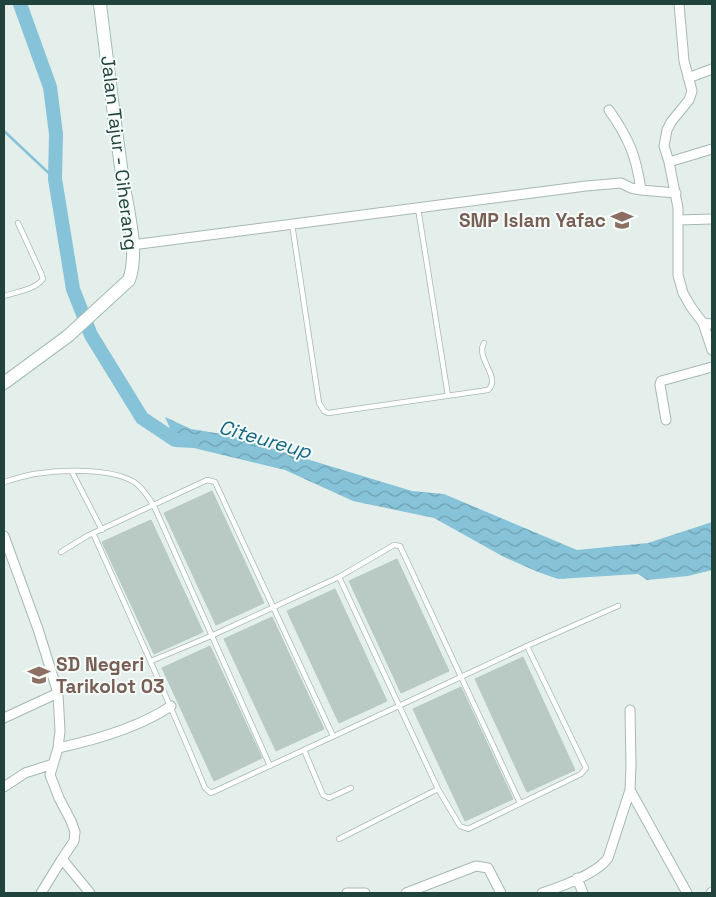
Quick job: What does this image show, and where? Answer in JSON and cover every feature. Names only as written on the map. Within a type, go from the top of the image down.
[{"type":"main road","name":"Jalan Tajur - Ciherang","points":[[4,383],[68,336],[108,300],[129,280],[134,261],[100,4]]},
{"type":"street","points":[[679,4],[684,61],[692,91],[691,96],[671,122],[664,146],[678,208],[678,275],[683,293],[690,307],[708,324],[712,350]]},
{"type":"street","points":[[688,78],[712,69]]},
{"type":"street","points":[[609,110],[625,134],[632,149],[638,169],[641,190]]},
{"type":"street","points":[[669,162],[712,149]]},
{"type":"street","points":[[132,245],[418,206],[617,183],[641,190],[676,194]]},
{"type":"street","points":[[678,220],[712,219]]},
{"type":"street","points":[[666,420],[661,381],[712,367]]},
{"type":"street","points":[[4,536],[6,549],[38,629],[58,693],[60,718],[58,748],[50,775],[75,832],[74,841],[41,893]]},
{"type":"street","points":[[4,718],[58,693]]},
{"type":"street","points":[[58,748],[107,736],[151,718],[171,706]]},
{"type":"street","points":[[542,893],[600,868],[608,858],[630,790],[632,765],[630,710]]},
{"type":"street","points":[[4,787],[25,773],[52,764]]},
{"type":"street","points":[[630,790],[687,893]]},
{"type":"street","points":[[62,860],[90,893]]},
{"type":"street","points":[[406,893],[463,870],[481,865],[488,868],[501,893]]},
{"type":"street","points":[[577,878],[584,893]]},
{"type":"street","points":[[347,893],[365,893]]},
{"type":"lane","points":[[418,206],[448,396]]},
{"type":"lane","points":[[4,296],[33,286],[43,280],[18,223]]},
{"type":"lane","points":[[292,224],[320,407],[328,412],[488,390],[491,388],[492,380],[481,351],[484,343]]},
{"type":"lane","points":[[4,482],[33,474],[72,472],[107,474],[124,478],[141,488],[154,506],[270,766]]},
{"type":"lane","points":[[72,472],[102,530]]},
{"type":"lane","points":[[61,552],[93,534],[207,480],[215,482],[333,736]]},
{"type":"lane","points":[[93,534],[171,706],[205,788],[210,793],[527,646],[618,606]]},
{"type":"lane","points":[[151,661],[211,636],[339,577],[394,545],[400,546],[520,803]]},
{"type":"lane","points":[[339,577],[438,789],[463,828],[468,828],[581,774],[586,768],[527,646]]},
{"type":"lane","points":[[304,750],[323,795],[329,798],[351,788]]},
{"type":"lane","points":[[339,839],[438,789]]},
{"type":"water","points":[[165,417],[191,429],[228,435],[412,491],[444,494],[577,550],[648,543],[712,522],[712,570],[688,576],[647,580],[638,574],[558,579],[504,557],[434,518],[353,501],[285,470],[177,444]]},
{"type":"building","points":[[212,491],[264,603],[216,625],[164,513]]},
{"type":"building","points":[[151,520],[203,632],[154,654],[102,542]]},
{"type":"building","points":[[397,559],[449,671],[401,693],[349,581]]},
{"type":"building","points":[[335,589],[387,701],[339,723],[287,611]]},
{"type":"building","points":[[272,617],[324,729],[276,751],[224,639]]},
{"type":"building","points":[[210,646],[262,758],[214,781],[162,668]]},
{"type":"building","points":[[523,657],[575,770],[527,792],[475,679]]},
{"type":"building","points":[[461,687],[513,799],[465,821],[413,709]]},
{"type":"waterway","name":"Citeureup","points":[[20,4],[50,87],[56,134],[55,179],[73,289],[91,335],[142,418],[175,440],[193,441]]},
{"type":"waterway","points":[[4,131],[55,179]]},
{"type":"place","name":"SMP Islam Yafac","points":[[622,220]]},
{"type":"place","name":"SD Negeri Tarikolot 03","points":[[39,675]]}]
